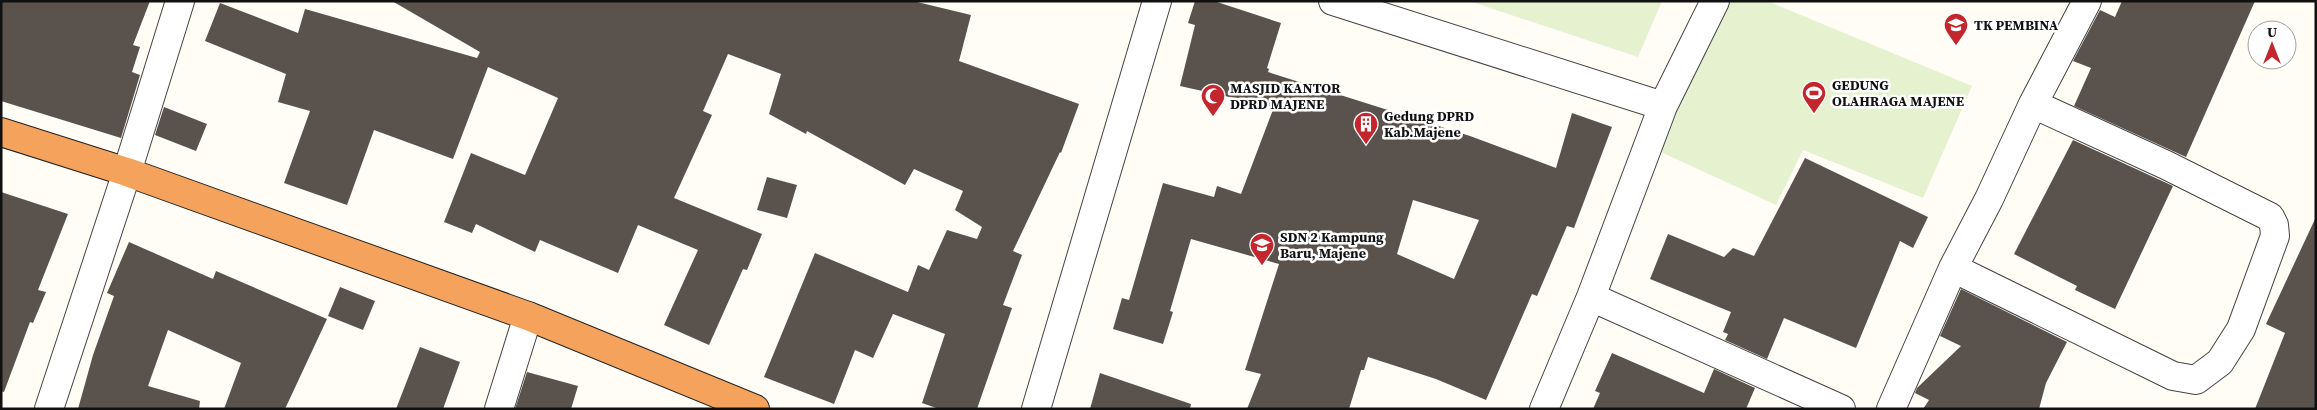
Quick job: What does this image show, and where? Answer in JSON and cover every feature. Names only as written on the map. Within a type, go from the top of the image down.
[{"type":"highway","points":[[1,132],[127,172],[528,316],[755,409]]},
{"type":"street","points":[[49,409],[127,172],[180,1]]},
{"type":"street","points":[[1036,409],[1157,1]]},
{"type":"street","points":[[1334,1],[1663,106]]},
{"type":"street","points":[[1544,409],[1591,297],[1663,106],[1715,1]]},
{"type":"street","points":[[1891,409],[1953,268],[1989,199],[2033,104],[2087,1]]},
{"type":"street","points":[[1953,268],[2173,376],[2196,380],[2220,362],[2241,329],[2275,236],[2274,224],[2270,217],[2166,165],[2033,104]]},
{"type":"street","points":[[1591,297],[1841,409]]},
{"type":"street","points":[[499,409],[528,316]]},
{"type":"green space","points":[[1469,1],[1662,1],[1638,57]]},
{"type":"green space","name":"GEDUNG OLAHRAGA MAJENE","points":[[1721,1],[1767,1],[1972,86],[1923,198],[1803,150],[1776,205],[1652,148]]},
{"type":"building","points":[[1,1],[150,1],[133,45],[140,47],[132,72],[140,75],[121,138],[1,101]]},
{"type":"building","points":[[392,1],[913,1],[971,15],[959,61],[1079,104],[1061,153],[1013,251],[1022,255],[1003,305],[1012,308],[977,409],[939,409],[922,403],[945,334],[893,314],[873,358],[855,350],[834,404],[764,377],[815,253],[908,292],[918,265],[929,270],[947,230],[977,239],[982,227],[955,210],[963,191],[914,169],[905,185],[807,131],[806,134],[769,114],[781,74],[728,54],[703,111],[712,115],[674,198],[762,234],[747,270],[743,269],[709,345],[664,325],[698,250],[638,225],[618,273],[540,240],[535,252],[476,224],[472,233],[444,222],[471,153],[525,175],[558,98],[488,67],[453,159],[374,130],[347,205],[284,183],[310,111],[278,102],[286,74],[205,41],[220,3],[298,33],[305,9],[477,58],[480,52]]},
{"type":"building","points":[[1195,1],[1214,1],[1281,23],[1267,68],[1269,69],[1268,72],[1470,136],[1556,168],[1572,113],[1612,127],[1574,228],[1567,226],[1537,296],[1532,294],[1486,400],[1436,379],[1368,357],[1364,370],[1361,370],[1349,409],[1247,409],[1261,374],[1245,370],[1279,264],[1191,239],[1170,311],[1173,312],[1163,344],[1113,329],[1122,298],[1129,300],[1163,183],[1214,197],[1217,186],[1241,194],[1274,107],[1180,86],[1195,25],[1188,23]],"holes":[[[1413,200],[1479,220],[1454,279],[1397,254]]]},
{"type":"building","points":[[2122,1],[2255,1],[2186,157],[2074,106],[2091,68],[2073,61],[2100,10],[2115,17]]},
{"type":"building","points":[[164,107],[207,124],[196,151],[155,135]]},
{"type":"building","points":[[2073,140],[2173,186],[2115,309],[2075,290],[2077,286],[2014,254]]},
{"type":"building","points":[[1805,158],[1928,217],[1913,248],[1900,241],[1856,348],[1784,318],[1767,359],[1725,340],[1728,334],[1723,332],[1731,312],[1650,279],[1668,234],[1724,257],[1733,248],[1754,256]]},
{"type":"building","points":[[767,177],[797,185],[787,218],[757,210]]},
{"type":"building","points":[[1,192],[68,214],[38,290],[46,292],[33,323],[30,322],[4,392],[1,391]]},
{"type":"building","points":[[2316,217],[2316,409],[2255,409],[2285,333],[2266,324]]},
{"type":"building","points":[[129,242],[213,279],[216,271],[327,319],[285,409],[224,409],[241,363],[168,330],[148,386],[200,401],[199,409],[78,409],[93,355],[114,296],[107,293]]},
{"type":"building","points":[[340,287],[375,301],[363,330],[328,316]]},
{"type":"building","points":[[1961,289],[2067,342],[2046,383],[2039,409],[1923,409],[1929,400],[1915,393],[1917,388],[1961,346],[1940,336]]},
{"type":"building","points":[[420,347],[460,362],[443,409],[396,409]]},
{"type":"building","points":[[1612,353],[1704,393],[1714,369],[1755,388],[1746,409],[1593,409],[1600,393],[1595,391]]},
{"type":"building","points":[[527,372],[578,386],[571,409],[515,409]]},
{"type":"building","points":[[1100,373],[1191,404],[1190,409],[1090,409]]},
{"type":"place","name":"TK PEMBINA","points":[[1956,46]]},
{"type":"place","name":"GEDUNG OLAHRAGA MAJENE","points":[[1814,114]]},
{"type":"place","name":"MASJID KANTOR DPRD MAJENE","points":[[1213,117]]},
{"type":"place","name":"Gedung DPRD Kab.Majene","points":[[1366,145]]},
{"type":"place","name":"SDN 2 Kampung Baru, Majene","points":[[1262,266]]}]
